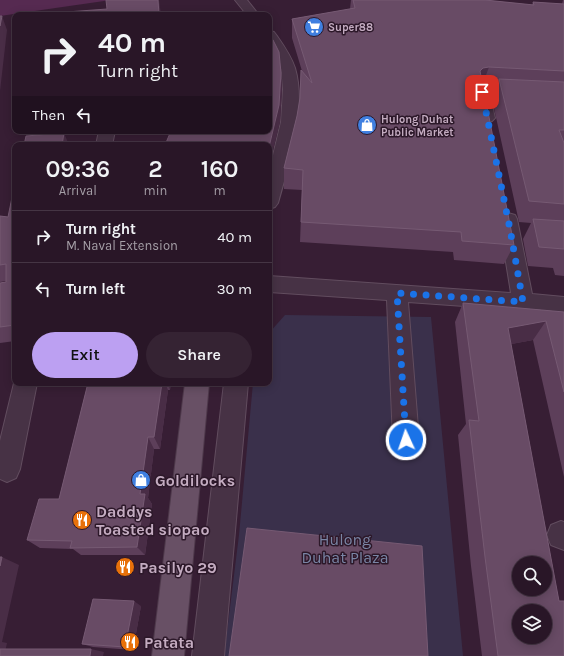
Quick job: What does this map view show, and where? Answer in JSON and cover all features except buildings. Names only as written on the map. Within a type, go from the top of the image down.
[{"type":"main road","points":[[168,656],[197,386]]},
{"type":"street","points":[[272,40],[289,72],[291,103],[282,158],[272,193]]},
{"type":"street","points":[[491,138],[482,92],[564,97]]},
{"type":"street","points":[[506,206],[518,230],[523,302]]},
{"type":"street","points":[[272,284],[564,305]]},
{"type":"street","points":[[397,293],[406,440]]},
{"type":"street","points":[[7,469],[24,386]]},
{"type":"street","points":[[208,656],[236,386]]},
{"type":"green space","name":"Hulong Duhat Plaza","points":[[285,315],[431,317],[463,656],[224,656],[239,535],[253,386],[272,386],[272,330]]},
{"type":"shaded area","points":[[0,0],[111,0],[28,12],[12,12],[12,14],[0,16]]},
{"type":"place","name":"Super88","points":[[314,27]]},
{"type":"place","name":"Hulong Duhat Public Market","points":[[367,125]]},
{"type":"place","name":"Goldilocks","points":[[141,480]]},
{"type":"place","name":"Daddys Toasted siopao","points":[[82,520]]},
{"type":"place","name":"Pasilyo 29","points":[[125,567]]},
{"type":"place","name":"Patata","points":[[130,642]]},
{"type":"route","points":[[406,440],[397,293],[523,302],[510,229],[482,92]]}]
